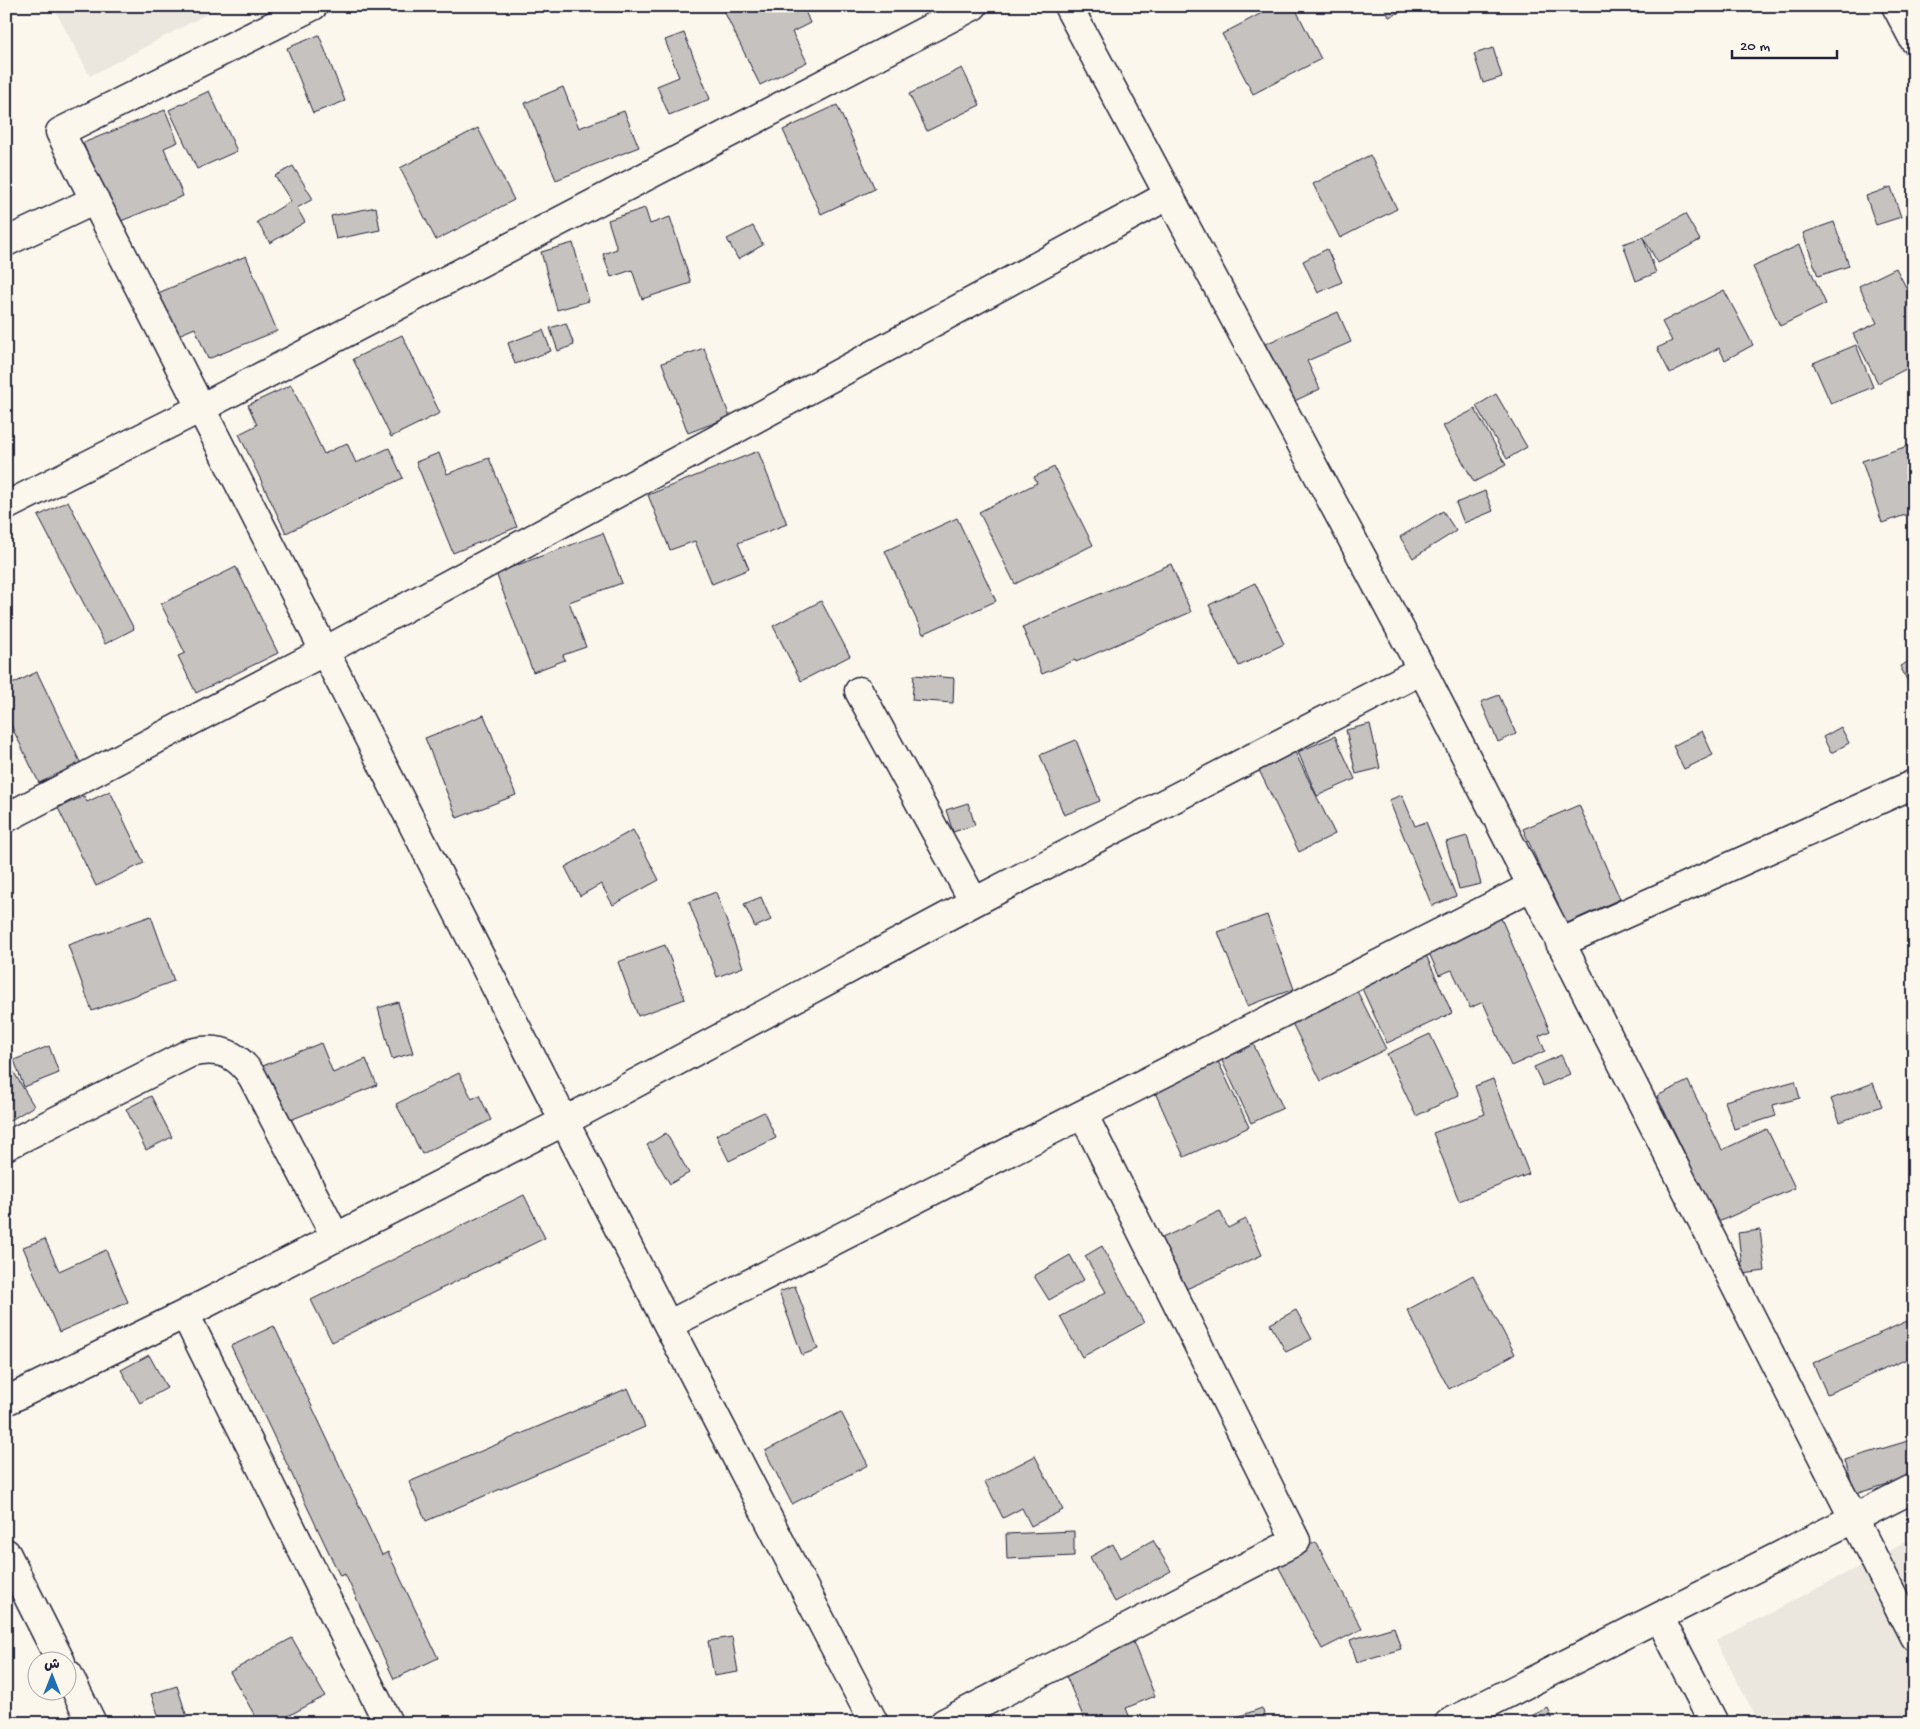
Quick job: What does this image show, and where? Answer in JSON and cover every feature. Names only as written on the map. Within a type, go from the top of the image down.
[{"type":"street","points":[[313,6],[60,132],[668,1325],[874,1723]]},
{"type":"street","points":[[6,506],[201,408],[973,6]]},
{"type":"street","points":[[1068,6],[1422,670],[1914,1637]]},
{"type":"street","points":[[1896,6],[1914,40]]},
{"type":"street","points":[[6,818],[325,651],[1169,195]]},
{"type":"street","points":[[6,242],[95,200]]},
{"type":"street","points":[[6,1401],[185,1314],[565,1121],[974,902],[1422,670]]},
{"type":"street","points":[[859,691],[974,902]]},
{"type":"street","points":[[1560,943],[1912,787]]},
{"type":"street","points":[[668,1325],[1532,886]]},
{"type":"street","points":[[6,1146],[190,1053],[202,1050],[227,1053],[246,1068],[253,1078],[336,1238]]},
{"type":"street","points":[[944,1723],[1296,1541],[1083,1114]]},
{"type":"street","points":[[185,1314],[388,1723]]},
{"type":"street","points":[[1449,1723],[1914,1488]]},
{"type":"street","points":[[6,1553],[56,1652]]},
{"type":"street","points":[[1659,1617],[1714,1723]]},
{"type":"street","points":[[78,1694],[92,1723]]},
{"type":"shaded area","points":[[53,6],[222,6],[90,76]]},
{"type":"shaded area","points":[[1914,1538],[1914,1723],[1759,1723],[1716,1641]]},
{"type":"building","points":[[729,6],[803,6],[810,23],[792,32],[807,62],[760,85],[723,9]]},
{"type":"building","points":[[1275,6],[1294,6],[1321,59],[1253,94],[1222,34]]},
{"type":"building","points":[[1384,6],[1413,6],[1389,17]]},
{"type":"building","points":[[684,33],[710,99],[669,115],[657,86],[679,77],[665,40]]},
{"type":"building","points":[[319,35],[345,101],[313,113],[287,48]]},
{"type":"building","points":[[1493,48],[1502,77],[1483,83],[1474,54]]},
{"type":"building","points":[[962,68],[980,105],[927,131],[909,94]]},
{"type":"building","points":[[563,87],[579,128],[624,111],[639,147],[556,180],[525,103]]},
{"type":"building","points":[[209,91],[237,151],[197,169],[169,110]]},
{"type":"building","points":[[837,105],[875,189],[821,214],[783,130]]},
{"type":"building","points":[[165,110],[178,142],[164,148],[183,196],[116,223],[83,143]]},
{"type":"building","points":[[478,128],[514,200],[436,240],[400,168]]},
{"type":"building","points":[[1370,155],[1397,209],[1340,238],[1313,184]]},
{"type":"building","points":[[293,166],[313,199],[297,208],[305,222],[270,243],[257,222],[291,201],[275,176]]},
{"type":"building","points":[[1891,187],[1901,217],[1876,225],[1866,196]]},
{"type":"building","points":[[376,207],[380,230],[336,239],[331,216]]},
{"type":"building","points":[[645,208],[650,224],[670,217],[691,283],[642,299],[632,270],[611,277],[603,254],[617,249],[608,220]]},
{"type":"building","points":[[1685,214],[1700,240],[1658,263],[1643,237]]},
{"type":"building","points":[[1834,222],[1849,266],[1818,276],[1803,233]]},
{"type":"building","points":[[753,226],[763,245],[738,259],[727,239]]},
{"type":"building","points":[[1643,237],[1656,273],[1636,281],[1623,244]]},
{"type":"building","points":[[573,243],[589,301],[557,310],[541,252]]},
{"type":"building","points":[[1799,245],[1826,304],[1780,326],[1753,267]]},
{"type":"building","points":[[1327,249],[1342,282],[1318,293],[1303,261]]},
{"type":"building","points":[[246,256],[277,331],[208,359],[195,328],[176,336],[158,293]]},
{"type":"building","points":[[1896,268],[1914,303],[1914,365],[1878,383],[1853,334],[1877,323],[1859,286]]},
{"type":"building","points":[[1724,290],[1753,345],[1725,360],[1719,348],[1670,373],[1657,348],[1672,341],[1662,322]]},
{"type":"building","points":[[1338,312],[1351,342],[1307,361],[1320,389],[1288,404],[1261,346]]},
{"type":"building","points":[[566,323],[574,345],[558,351],[550,328]]},
{"type":"building","points":[[543,330],[551,351],[515,364],[508,343]]},
{"type":"building","points":[[402,335],[440,413],[391,437],[353,359]]},
{"type":"building","points":[[1856,345],[1873,387],[1831,404],[1813,363]]},
{"type":"building","points":[[704,348],[730,417],[688,433],[662,363]]},
{"type":"building","points":[[291,385],[324,454],[347,443],[356,463],[389,448],[403,478],[286,533],[239,434],[257,425],[248,405]]},
{"type":"building","points":[[1496,394],[1527,447],[1507,459],[1476,406]]},
{"type":"building","points":[[1475,409],[1506,465],[1474,482],[1443,426]]},
{"type":"building","points":[[1914,444],[1914,512],[1882,523],[1862,461]]},
{"type":"building","points":[[758,451],[787,524],[738,543],[749,569],[712,584],[695,541],[670,550],[648,495]]},
{"type":"building","points":[[439,453],[447,474],[489,458],[517,527],[453,553],[416,462]]},
{"type":"building","points":[[1054,467],[1093,545],[1015,584],[979,512],[1037,483],[1034,477]]},
{"type":"building","points":[[1485,491],[1493,511],[1464,523],[1456,503]]},
{"type":"building","points":[[68,501],[134,629],[105,644],[38,516]]},
{"type":"building","points":[[1443,511],[1456,531],[1413,558],[1400,537]]},
{"type":"building","points":[[957,518],[996,601],[923,634],[885,551]]},
{"type":"building","points":[[603,533],[622,583],[569,602],[586,647],[563,655],[565,660],[533,672],[496,573]]},
{"type":"building","points":[[1171,564],[1191,612],[1076,662],[1075,660],[1042,674],[1022,627]]},
{"type":"building","points":[[236,567],[278,653],[196,693],[178,656],[185,653],[161,604]]},
{"type":"building","points":[[1255,583],[1284,644],[1239,666],[1209,605]]},
{"type":"building","points":[[821,601],[850,656],[801,681],[773,626]]},
{"type":"building","points":[[1914,659],[1914,694],[1900,666]]},
{"type":"building","points":[[37,672],[81,764],[39,783],[6,715],[6,687]]},
{"type":"building","points":[[914,675],[954,678],[953,703],[912,700]]},
{"type":"building","points":[[1499,695],[1516,734],[1498,742],[1481,702]]},
{"type":"building","points":[[484,715],[516,795],[457,818],[425,738]]},
{"type":"building","points":[[1370,724],[1380,768],[1356,774],[1346,730]]},
{"type":"building","points":[[1841,727],[1849,743],[1831,753],[1823,737]]},
{"type":"building","points":[[1702,731],[1713,755],[1684,769],[1673,746]]},
{"type":"building","points":[[1335,736],[1355,779],[1317,796],[1298,752]]},
{"type":"building","points":[[1076,740],[1100,801],[1064,815],[1040,755]]},
{"type":"building","points":[[1294,750],[1335,834],[1299,852],[1258,768]]},
{"type":"building","points":[[110,791],[144,863],[96,886],[58,808],[84,796],[87,802]]},
{"type":"building","points":[[1402,795],[1415,826],[1426,822],[1456,896],[1432,906],[1389,800]]},
{"type":"building","points":[[968,803],[975,825],[953,832],[946,810]]},
{"type":"building","points":[[1579,805],[1620,899],[1565,924],[1523,829]]},
{"type":"building","points":[[633,830],[659,880],[613,905],[601,884],[580,896],[565,867]]},
{"type":"building","points":[[1467,836],[1481,884],[1459,889],[1446,842]]},
{"type":"building","points":[[716,892],[743,967],[717,977],[689,902]]},
{"type":"building","points":[[761,897],[771,920],[755,927],[744,904]]},
{"type":"building","points":[[1497,909],[1550,1031],[1539,1036],[1545,1051],[1511,1066],[1483,1002],[1470,1008],[1452,970],[1439,975],[1424,942]]},
{"type":"building","points":[[1267,915],[1294,989],[1247,1006],[1218,932]]},
{"type":"building","points":[[151,916],[174,981],[92,1011],[68,945]]},
{"type":"building","points":[[665,945],[685,999],[638,1016],[618,962]]},
{"type":"building","points":[[1425,953],[1452,1013],[1387,1043],[1359,982]]},
{"type":"building","points":[[1355,987],[1386,1049],[1321,1081],[1290,1019]]},
{"type":"building","points":[[398,1002],[413,1053],[392,1059],[378,1008]]},
{"type":"building","points":[[1430,1034],[1459,1095],[1416,1116],[1387,1054]]},
{"type":"building","points":[[1250,1037],[1283,1108],[1251,1123],[1218,1052]]},
{"type":"building","points":[[321,1043],[333,1073],[366,1059],[377,1085],[283,1123],[260,1067]]},
{"type":"building","points":[[49,1046],[59,1073],[24,1087],[14,1060]]},
{"type":"building","points":[[1561,1055],[1570,1074],[1543,1086],[1534,1067]]},
{"type":"building","points":[[6,1059],[34,1106],[6,1123]]},
{"type":"building","points":[[1217,1059],[1249,1127],[1184,1157],[1153,1088]]},
{"type":"building","points":[[459,1073],[472,1099],[479,1095],[491,1120],[422,1154],[396,1104]]},
{"type":"building","points":[[1493,1079],[1529,1174],[1459,1201],[1433,1133],[1485,1114],[1475,1086]]},
{"type":"building","points":[[1688,1081],[1722,1150],[1767,1129],[1795,1188],[1718,1222],[1657,1096]]},
{"type":"building","points":[[1795,1081],[1800,1098],[1773,1105],[1776,1116],[1734,1129],[1725,1101]]},
{"type":"building","points":[[1873,1083],[1882,1106],[1840,1122],[1831,1099]]},
{"type":"building","points":[[151,1096],[172,1137],[146,1150],[126,1109]]},
{"type":"building","points":[[764,1112],[776,1138],[729,1161],[716,1135]]},
{"type":"building","points":[[666,1133],[689,1173],[670,1184],[647,1145]]},
{"type":"building","points":[[524,1195],[545,1238],[332,1342],[311,1300]]},
{"type":"building","points":[[1220,1211],[1228,1228],[1246,1219],[1262,1255],[1184,1290],[1160,1239]]},
{"type":"building","points":[[1760,1230],[1765,1271],[1743,1274],[1738,1233]]},
{"type":"building","points":[[45,1239],[59,1271],[106,1250],[128,1302],[59,1332],[23,1247]]},
{"type":"building","points":[[1102,1246],[1144,1323],[1082,1357],[1060,1317],[1106,1292],[1085,1256]]},
{"type":"building","points":[[1070,1255],[1084,1280],[1049,1300],[1034,1276]]},
{"type":"building","points":[[1473,1275],[1515,1354],[1449,1389],[1407,1310]]},
{"type":"building","points":[[795,1286],[818,1349],[802,1355],[779,1292]]},
{"type":"building","points":[[1296,1310],[1312,1339],[1286,1352],[1270,1324]]},
{"type":"building","points":[[1914,1318],[1914,1356],[1827,1394],[1813,1363]]},
{"type":"building","points":[[274,1326],[382,1555],[388,1552],[438,1658],[394,1679],[345,1574],[340,1576],[231,1346]]},
{"type":"building","points":[[149,1355],[167,1388],[140,1403],[121,1370]]},
{"type":"building","points":[[628,1388],[645,1427],[426,1521],[409,1482]]},
{"type":"building","points":[[841,1412],[868,1465],[792,1504],[765,1451]]},
{"type":"building","points":[[1911,1440],[1914,1451],[1914,1476],[1855,1494],[1845,1460]]},
{"type":"building","points":[[1035,1456],[1063,1510],[1031,1526],[1022,1508],[1003,1518],[985,1482]]},
{"type":"building","points":[[1074,1531],[1074,1556],[1007,1559],[1006,1534]]},
{"type":"building","points":[[1153,1540],[1171,1571],[1115,1602],[1090,1557],[1113,1544],[1120,1558]]},
{"type":"building","points":[[1316,1542],[1362,1629],[1322,1649],[1276,1562]]},
{"type":"building","points":[[1394,1627],[1401,1649],[1357,1662],[1350,1640]]},
{"type":"building","points":[[732,1637],[738,1672],[714,1676],[708,1641]]},
{"type":"building","points":[[292,1638],[325,1696],[275,1723],[259,1723],[230,1672]]},
{"type":"building","points":[[1133,1642],[1155,1696],[1126,1708],[1132,1723],[1086,1723],[1064,1671]]},
{"type":"building","points":[[177,1686],[189,1723],[161,1723],[151,1694]]},
{"type":"building","points":[[1262,1708],[1267,1723],[1220,1723]]},
{"type":"building","points":[[1548,1708],[1554,1723],[1516,1723]]}]
